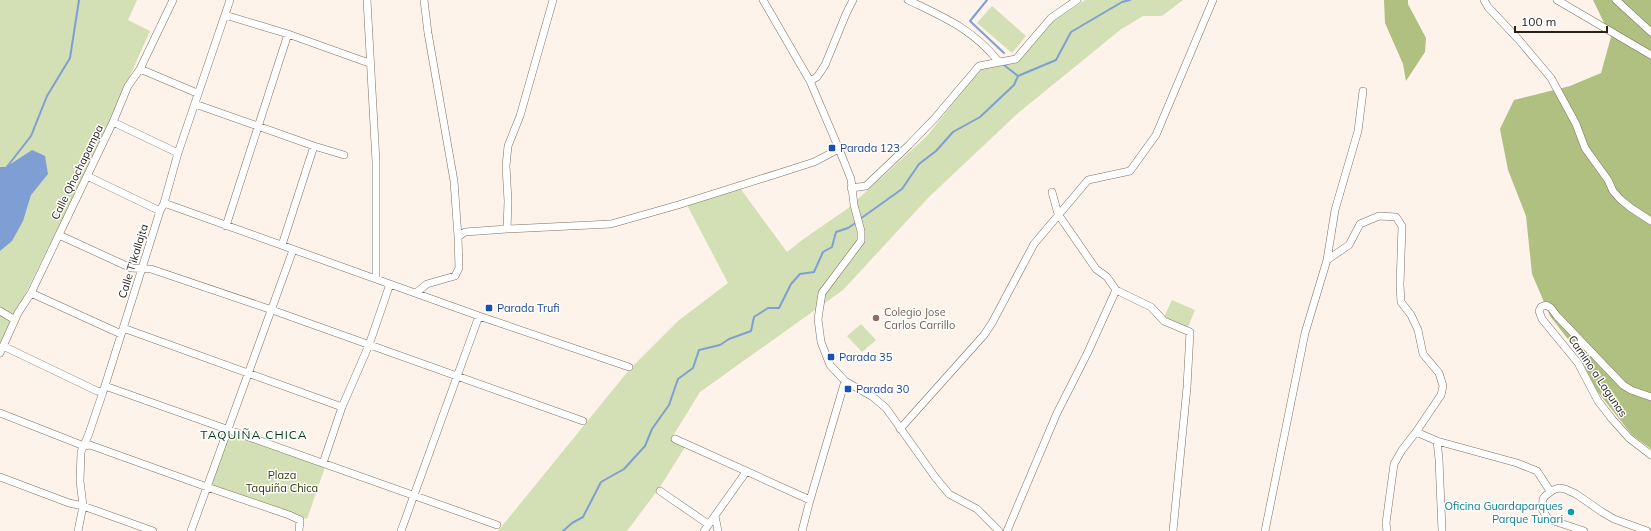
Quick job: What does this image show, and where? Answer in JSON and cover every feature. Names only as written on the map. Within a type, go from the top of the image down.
[{"type":"street","name":"Calle Qhochapampa","points":[[1,349],[59,235],[113,122],[128,86],[140,69],[173,0]]},
{"type":"street","name":"Calle T'ikallajta","points":[[78,531],[83,506],[80,481],[81,452],[104,389],[141,269],[164,203],[178,153],[195,104],[197,93],[230,0]]},
{"type":"street","points":[[367,0],[376,162],[376,279]]},
{"type":"street","points":[[416,293],[427,284],[455,276],[459,268],[454,181],[428,33],[424,0]]},
{"type":"street","points":[[507,229],[508,201],[506,166],[508,146],[520,116],[553,0]]},
{"type":"street","points":[[762,0],[810,81],[851,179],[854,205],[861,232],[861,241],[822,293],[818,319],[821,342],[830,365],[845,381],[873,396],[886,408],[934,477],[950,494],[977,509],[999,531]]},
{"type":"street","points":[[810,81],[817,77],[825,65],[853,0]]},
{"type":"street","points":[[908,0],[936,13],[974,36],[998,61]]},
{"type":"street","points":[[851,188],[866,186],[936,118],[979,66],[998,61],[1016,59],[1051,18],[1077,0]]},
{"type":"street","points":[[900,429],[984,335],[992,323],[1034,244],[1088,180],[1130,171],[1156,135],[1213,0]]},
{"type":"street","points":[[1484,0],[1488,7],[1519,40],[1550,78],[1576,124],[1585,148],[1608,180],[1613,191],[1626,203],[1651,221]]},
{"type":"street","points":[[1557,0],[1651,54]]},
{"type":"street","points":[[1616,0],[1651,32]]},
{"type":"street","points":[[225,15],[288,34],[370,62]]},
{"type":"street","points":[[226,226],[288,34]]},
{"type":"street","points":[[140,69],[197,93]]},
{"type":"street","points":[[1264,531],[1305,334],[1327,260],[1335,210],[1358,131],[1363,91]]},
{"type":"street","points":[[195,104],[314,146],[344,155]]},
{"type":"street","points":[[113,122],[178,153]]},
{"type":"street","points":[[282,245],[314,146]]},
{"type":"street","points":[[458,237],[465,232],[611,224],[678,205],[814,162],[839,149]]},
{"type":"street","points":[[87,176],[160,211]]},
{"type":"street","points":[[1052,192],[1058,214],[1096,270],[1107,277],[1116,290],[1151,307],[1164,320],[1190,332],[1188,387],[1173,531]]},
{"type":"street","points":[[164,203],[479,316],[628,367]]},
{"type":"street","points":[[1327,260],[1349,245],[1360,224],[1379,216],[1396,217],[1402,226],[1400,285],[1401,302],[1411,316],[1418,330],[1422,354],[1439,373],[1443,386],[1441,395],[1402,450],[1394,464],[1386,523],[1387,531]]},
{"type":"street","points":[[59,235],[131,268],[151,269],[272,310],[582,420]]},
{"type":"street","points":[[191,531],[293,250]]},
{"type":"street","points":[[323,463],[342,407],[369,345],[390,284]]},
{"type":"street","points":[[1007,531],[1058,413],[1116,290]]},
{"type":"street","points":[[31,292],[122,331],[249,373],[342,407]]},
{"type":"street","name":"Camino a Lagunas","points":[[1651,397],[1631,390],[1623,385],[1551,308],[1546,305],[1541,307],[1539,311],[1542,319],[1578,363],[1598,401],[1629,438],[1651,455]]},
{"type":"street","points":[[0,311],[15,320]]},
{"type":"street","points":[[401,531],[479,316]]},
{"type":"street","points":[[1,349],[104,389],[323,463],[497,525]]},
{"type":"street","points":[[802,531],[845,381]]},
{"type":"street","points":[[0,413],[84,446],[90,445],[289,515],[300,520],[298,531]]},
{"type":"street","points":[[1416,432],[1437,441],[1517,463],[1537,472],[1550,491]]},
{"type":"street","points":[[675,439],[810,500]]},
{"type":"street","points":[[1437,441],[1442,531]]},
{"type":"street","points":[[704,531],[746,472]]},
{"type":"street","points":[[0,477],[69,503],[83,506],[153,531]]},
{"type":"street","points":[[1584,531],[1548,519],[1544,515],[1542,509],[1542,499],[1550,491],[1559,488],[1572,492],[1614,519],[1647,531]]},
{"type":"street","points":[[660,490],[708,524]]},
{"type":"street","points":[[715,516],[718,531]]},
{"type":"green space","points":[[0,0],[137,0],[128,20],[150,31],[96,151],[0,345]]},
{"type":"green space","points":[[1085,0],[1183,0],[1162,16],[1143,16],[1120,30],[1017,114],[929,197],[843,290],[700,392],[671,439],[685,447],[660,487],[627,531],[498,531],[629,370],[678,321],[728,283],[687,205],[740,188],[787,252],[847,209],[927,136],[980,69],[1016,63],[1052,22]]},
{"type":"green space","points":[[1384,0],[1408,0],[1408,4],[1426,38],[1425,52],[1406,81],[1403,64],[1385,23]]},
{"type":"green space","points":[[1593,0],[1651,0],[1651,449],[1632,435],[1597,391],[1574,347],[1550,316],[1532,274],[1526,216],[1508,170],[1500,129],[1514,100],[1570,86],[1601,73],[1611,37]]},
{"type":"green space","points":[[992,6],[1026,36],[1012,53],[977,23]]},
{"type":"green space","points":[[1172,300],[1195,310],[1188,327],[1164,317]]},
{"type":"green space","points":[[861,324],[876,340],[862,352],[847,336]]},
{"type":"green space","name":"Plaza Taquiña Chica","points":[[230,433],[325,467],[307,519],[211,485]]},
{"type":"water","points":[[32,150],[45,156],[48,174],[31,195],[23,221],[12,241],[0,251],[0,167],[6,167]]},
{"type":"waterway","points":[[6,168],[31,136],[47,96],[70,58],[79,0]]},
{"type":"waterway","points":[[987,0],[970,21],[1004,53]]},
{"type":"waterway","points":[[860,219],[902,189],[919,164],[936,151],[953,132],[980,117],[1014,85],[1018,76],[1056,60],[1071,32],[1122,2],[1130,0]]},
{"type":"waterway","points":[[1004,65],[1018,76]]},
{"type":"waterway","points":[[563,531],[572,523],[583,517],[601,482],[624,469],[645,446],[652,429],[669,405],[678,379],[693,368],[699,350],[720,345],[729,339],[751,331],[754,317],[768,308],[779,308],[791,284],[800,274],[814,272],[823,252],[832,247],[836,232],[848,228],[857,222]]},
{"type":"place","name":"Parada 123","points":[[832,148]]},
{"type":"place","name":"Parada Trufi","points":[[489,308]]},
{"type":"place","name":"Colegio Jose Carlos Carrillo","points":[[876,318]]},
{"type":"place","name":"Parada 35","points":[[831,357]]},
{"type":"place","name":"Parada 30","points":[[848,389]]},
{"type":"place","name":"Oficina Guardaparques Parque Tunari","points":[[1571,512]]},
{"type":"district","name":"TAQUIÑA CHICA","points":[[254,434]]}]
